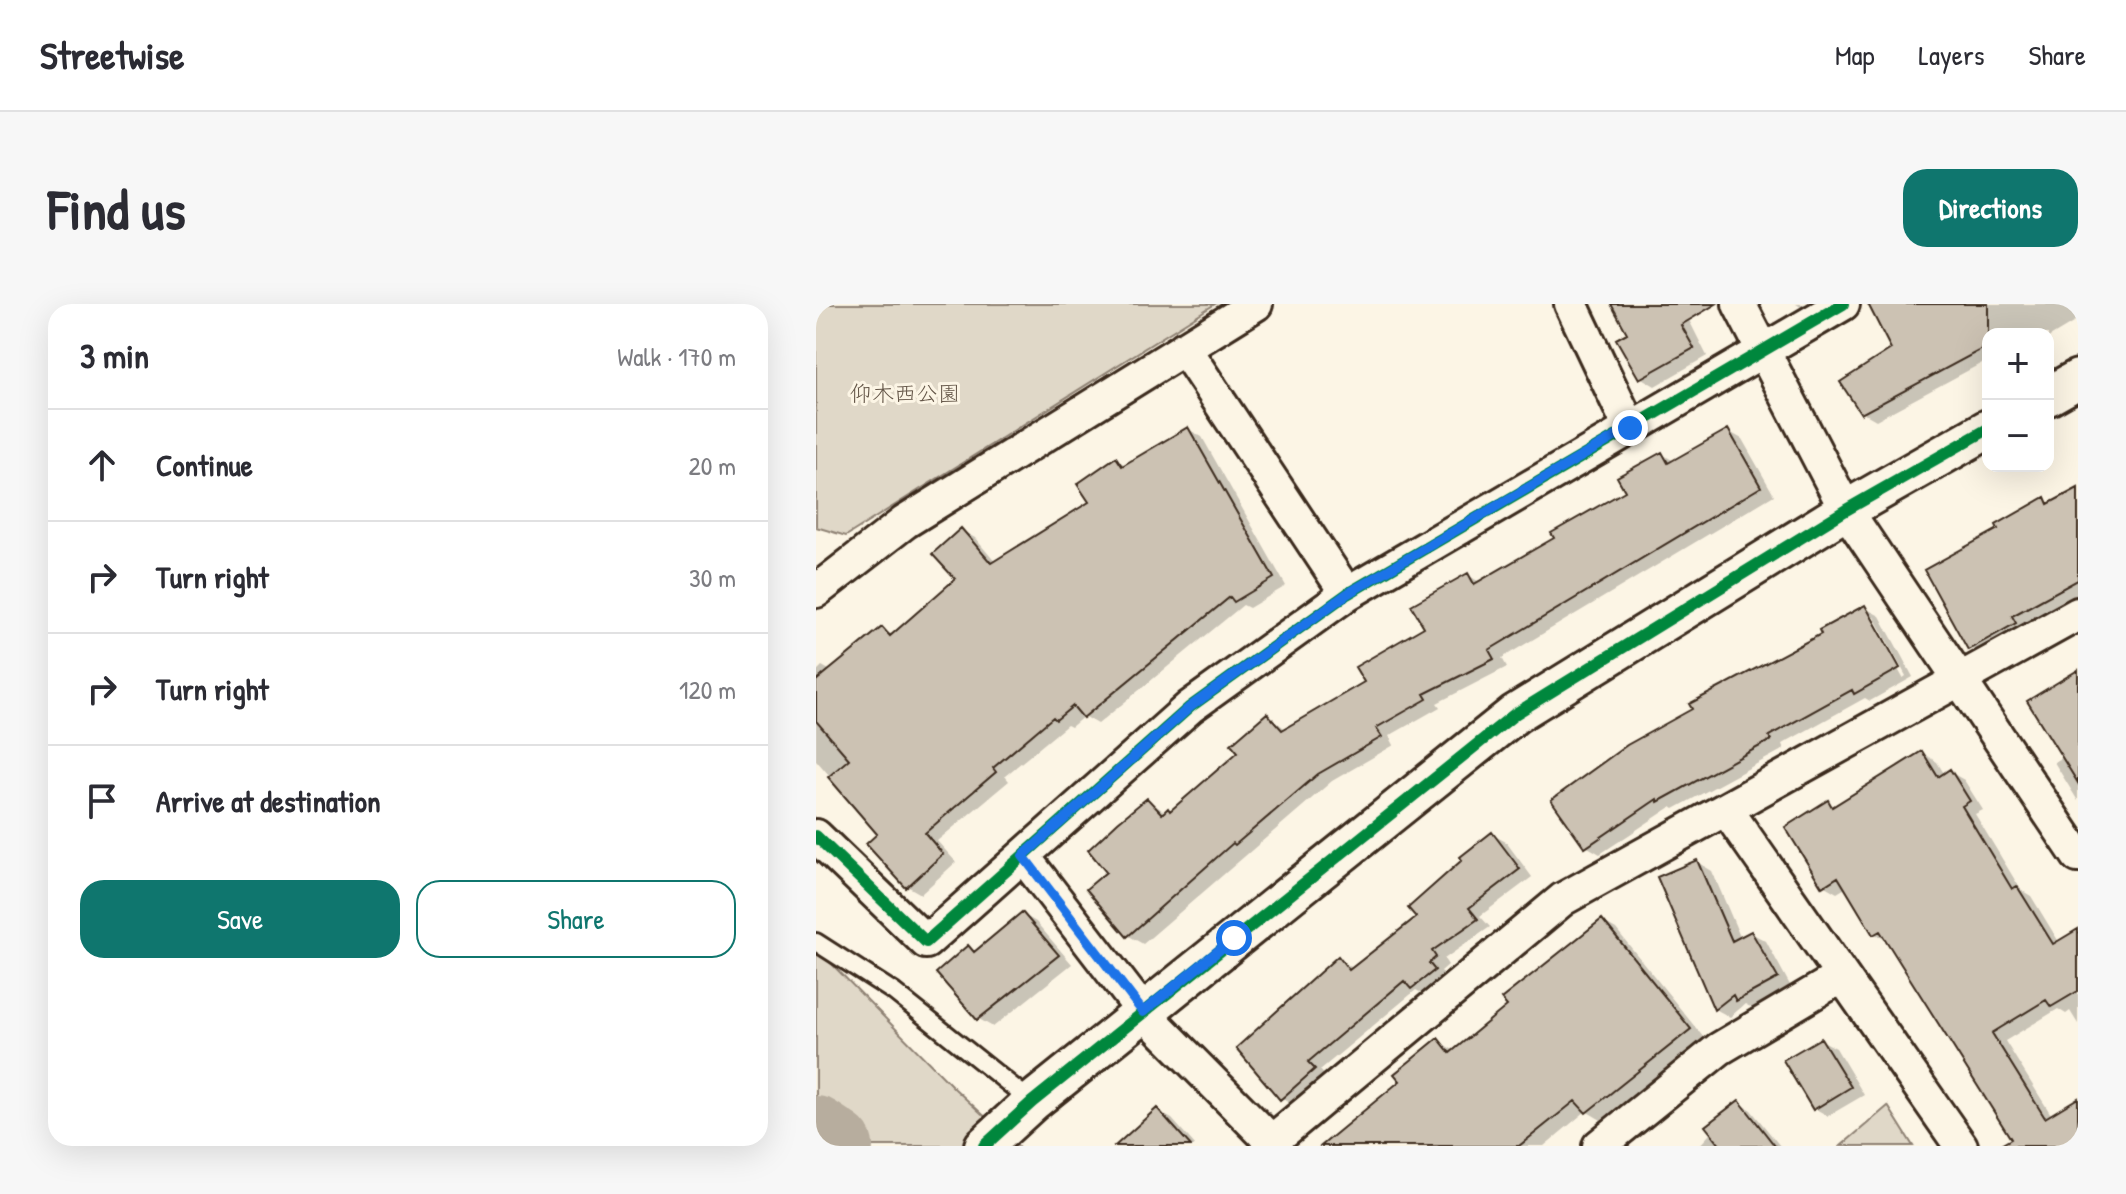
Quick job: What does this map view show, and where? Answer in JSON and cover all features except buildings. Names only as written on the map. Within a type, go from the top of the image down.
[{"type":"street","points":[[816,591],[905,522],[1256,304]]},
{"type":"street","points":[[1571,304],[1630,428]]},
{"type":"street","points":[[1739,304],[1846,510],[2078,856]]},
{"type":"street","points":[[816,836],[926,942],[1190,707],[1347,594],[1843,304]]},
{"type":"street","points":[[1184,348],[1347,594]]},
{"type":"street","points":[[2054,393],[2078,379]]},
{"type":"street","points":[[984,1146],[1032,1102],[1515,714],[1846,510],[1982,432]]},
{"type":"street","points":[[1023,856],[1143,1012],[1274,1144],[1563,899],[2078,614]]},
{"type":"street","points":[[1726,809],[1961,1146]]},
{"type":"street","points":[[1599,1146],[1719,1049],[1842,976]]},
{"type":"lane","points":[[816,942],[894,992],[1032,1102]]},
{"type":"green space","name":"仰木西公園","points":[[816,304],[1215,304],[846,536],[816,527]]},
{"type":"green space","points":[[816,948],[955,1089],[1017,1146],[816,1146]]},
{"type":"green space","points":[[1888,1106],[1913,1146],[1841,1146]]},
{"type":"waterway","points":[[816,1132],[837,1146]]},
{"type":"cycle path","points":[[816,836],[926,942],[1190,707],[1347,594],[1843,304]]},
{"type":"cycle path","points":[[984,1146],[1032,1102],[1515,714],[1846,510],[1982,432]]},
{"type":"route","points":[[1234,938],[1143,1012],[1023,856],[1190,707],[1347,594],[1630,428]]}]
